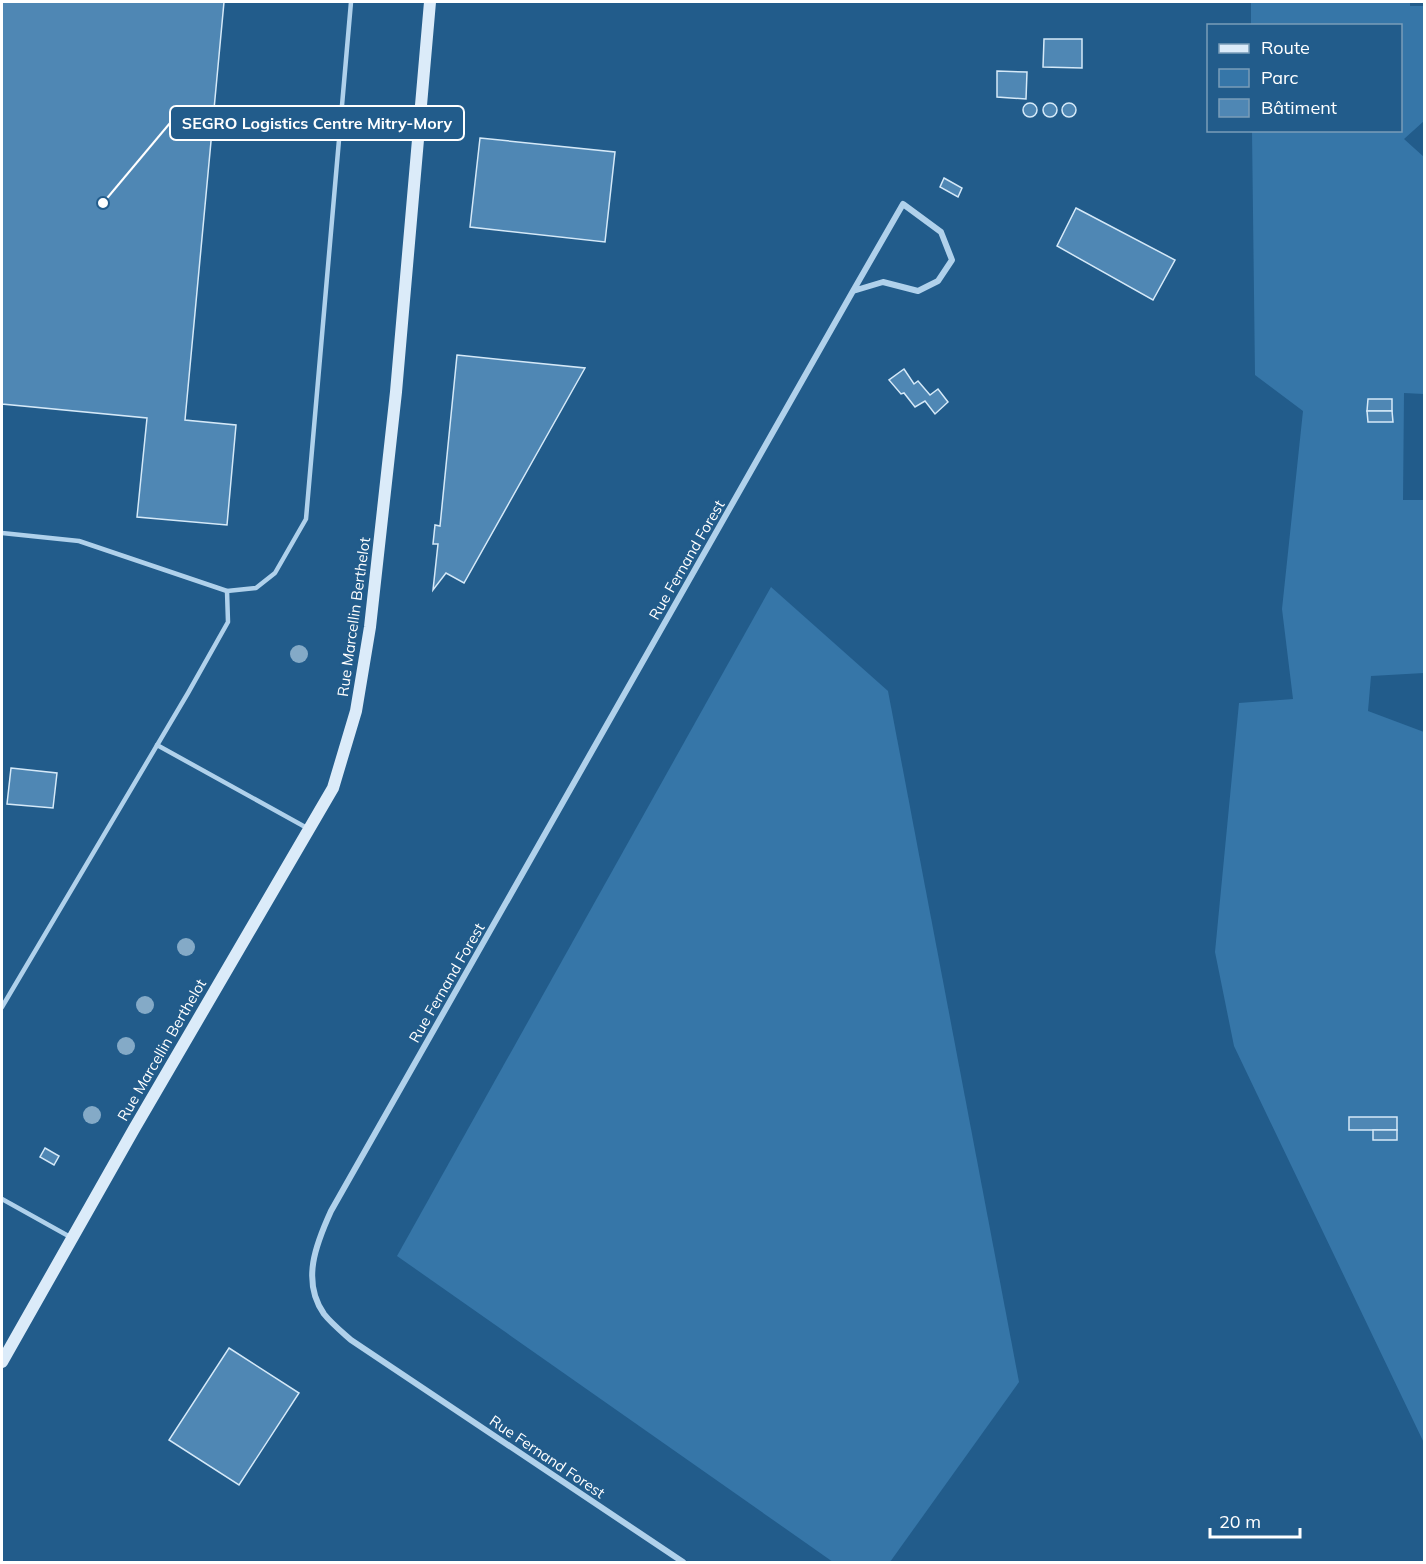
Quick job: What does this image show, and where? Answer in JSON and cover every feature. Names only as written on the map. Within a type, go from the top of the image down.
[{"type":"street","name":"Rue Marcellin Berthelot","points":[[2,1362],[333,788],[356,711],[370,627],[396,392],[430,2]]},
{"type":"street","name":"Rue Fernand Forest","points":[[683,1563],[351,1340],[325,1314],[318,1303],[312,1270],[314,1254],[331,1211],[853,291],[903,204],[941,232],[952,260],[938,280],[918,291],[884,282],[853,291]]},
{"type":"lane","points":[[2,533],[79,542],[227,591],[256,588],[275,573],[306,519],[351,2]]},
{"type":"lane","points":[[2,1007],[158,745],[228,622],[227,591]]},
{"type":"lane","points":[[158,745],[309,829]]},
{"type":"lane","points":[[2,1199],[72,1238]]},
{"type":"green space","points":[[1251,2],[1410,2],[1410,6],[1424,6],[1424,121],[1404,139],[1424,157],[1424,394],[1404,393],[1403,500],[1424,500],[1424,673],[1371,676],[1368,711],[1424,732],[1424,1443],[1234,1046],[1215,952],[1239,703],[1293,699],[1282,609],[1303,411],[1255,375],[1252,132],[1402,132],[1402,24],[1251,24]]},
{"type":"green space","points":[[771,587],[888,691],[1019,1382],[890,1562],[833,1562],[397,1256]]},
{"type":"building","points":[[2,2],[224,2],[185,420],[236,425],[227,525],[137,517],[147,418],[2,404]]},
{"type":"building","points":[[1044,39],[1082,39],[1082,68],[1043,67]]},
{"type":"building","points":[[997,71],[1027,72],[1026,99],[997,97]]},
{"type":"building","points":[[1027,103],[1033,103],[1037,110],[1033,117],[1027,117],[1023,113],[1023,107]]},
{"type":"building","points":[[1047,103],[1053,103],[1057,110],[1053,117],[1047,117],[1043,113],[1043,107]]},
{"type":"building","points":[[1066,103],[1072,103],[1076,110],[1072,117],[1066,117],[1062,113],[1062,107]]},
{"type":"building","points":[[480,138],[615,152],[605,242],[470,227]]},
{"type":"building","points":[[944,178],[962,188],[958,197],[940,187]]},
{"type":"building","points":[[1076,208],[1175,260],[1153,300],[1057,246]]},
{"type":"building","points":[[457,355],[585,368],[464,583],[446,573],[433,590],[438,544],[433,544],[435,525],[440,526]]},
{"type":"building","points":[[904,369],[914,384],[918,381],[930,395],[938,389],[948,402],[935,414],[925,401],[915,407],[889,380]]},
{"type":"building","points":[[1368,399],[1392,399],[1392,411],[1367,411]]},
{"type":"building","points":[[1367,411],[1392,411],[1393,422],[1368,422]]},
{"type":"building","points":[[11,768],[57,773],[53,808],[7,804]]},
{"type":"building","points":[[1349,1117],[1397,1117],[1397,1130],[1349,1130]]},
{"type":"building","points":[[1373,1130],[1397,1130],[1397,1140],[1373,1140]]},
{"type":"building","points":[[45,1148],[59,1156],[54,1165],[40,1157]]},
{"type":"building","points":[[229,1348],[299,1393],[239,1485],[169,1440]]},
{"type":"place","name":"SEGRO Logistics Centre Mitry-Mory","points":[[103,203]]}]
